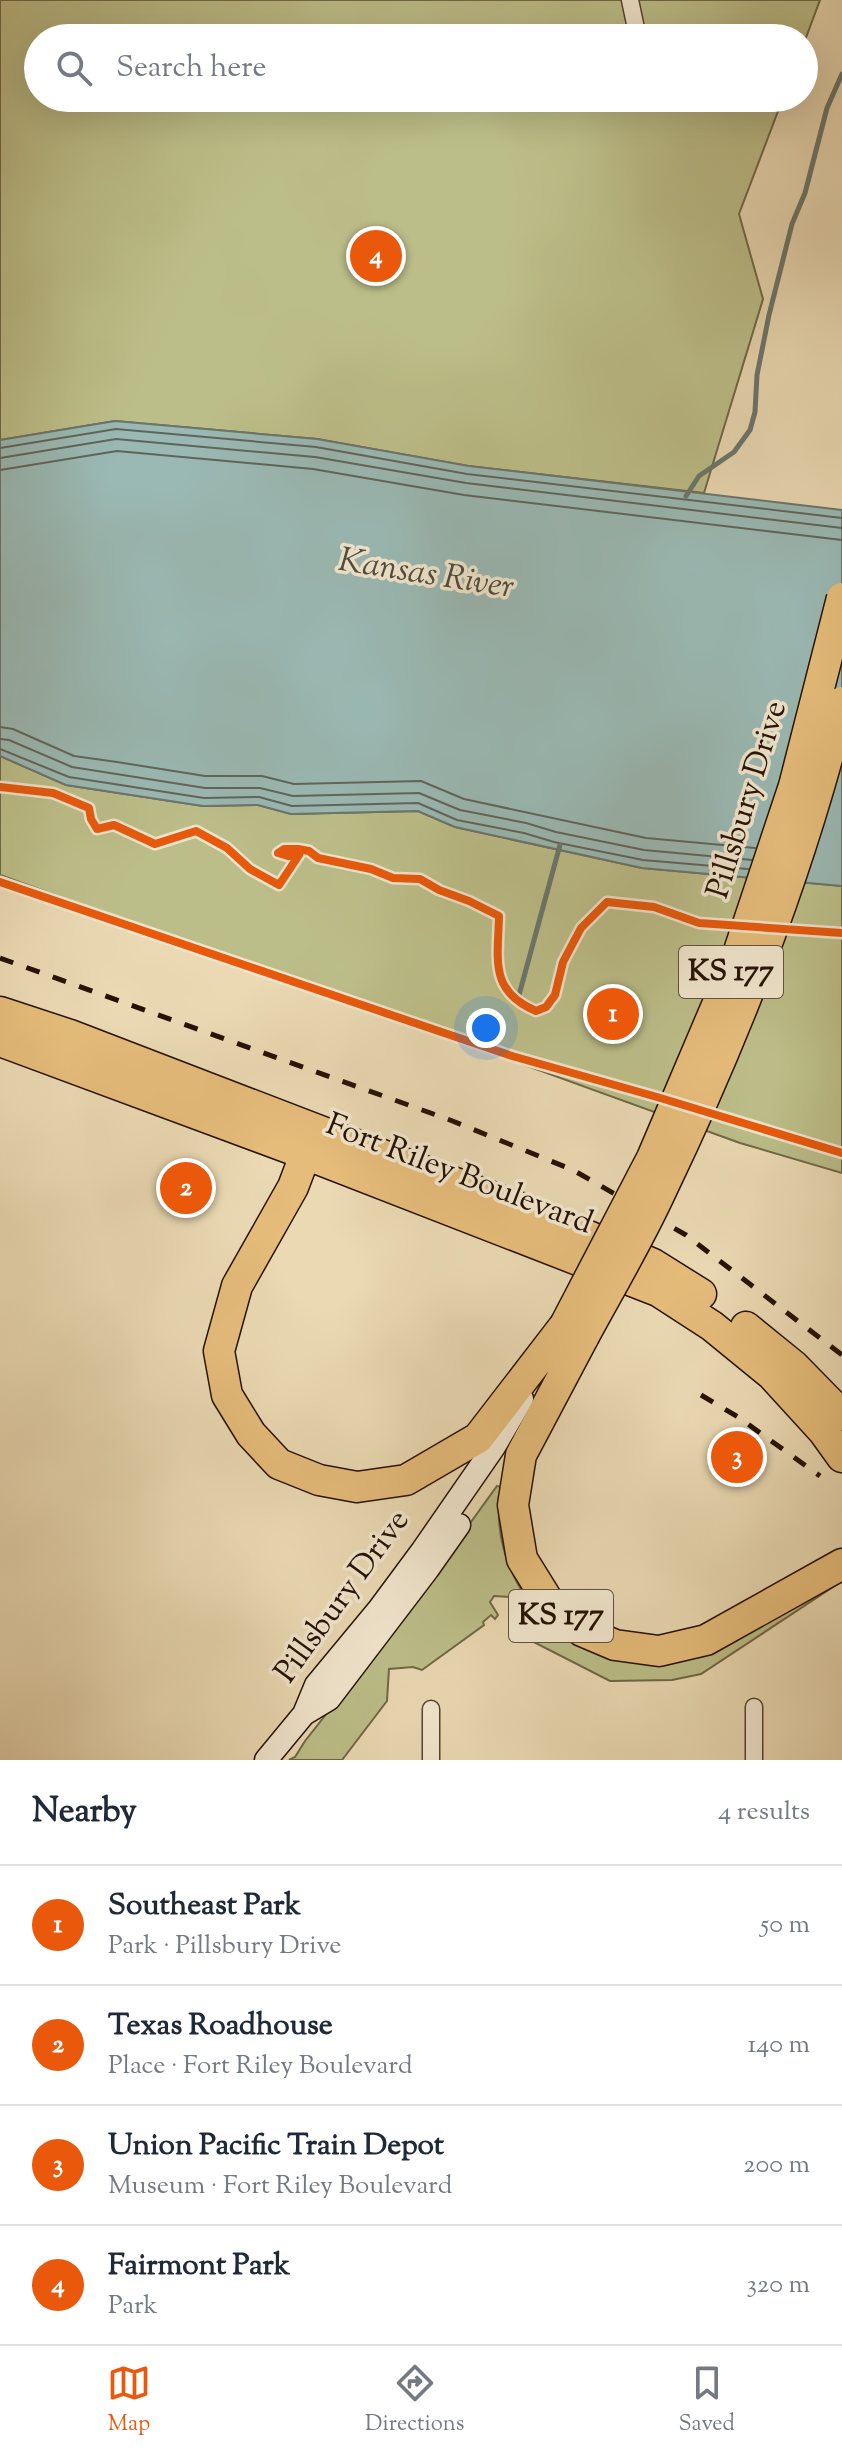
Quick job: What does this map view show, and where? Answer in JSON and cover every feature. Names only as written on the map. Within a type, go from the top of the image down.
[{"type":"highway","name":"Pillsbury Drive","points":[[574,1331],[735,963],[794,786],[842,598]]},
{"type":"highway","name":"Pillsbury Drive","points":[[574,1331],[659,1195],[728,1042],[786,890],[823,779],[842,702]]},
{"type":"highway","name":"Fort Riley Boulevard","points":[[0,1012],[70,1035],[658,1291],[712,1326],[772,1375],[824,1432],[842,1457]]},
{"type":"highway","name":"Fort Riley Boulevard","points":[[0,1041],[549,1219],[653,1264],[723,1309],[794,1366],[842,1415]]},
{"type":"highway","name":"KS 177","points":[[310,1141],[293,1187],[237,1286],[219,1351],[227,1395],[251,1434],[279,1464],[319,1480],[357,1487],[406,1480],[478,1438],[574,1331]]},
{"type":"highway","name":"KS 177","points":[[574,1331],[521,1455],[513,1505],[522,1559],[553,1609],[582,1631],[615,1645],[659,1651],[706,1640],[842,1564]]},
{"type":"main road","name":"Pillsbury Drive","points":[[266,1760],[304,1714],[316,1685],[379,1609],[574,1331]]},
{"type":"street","points":[[630,0],[635,24]]},
{"type":"street","points":[[754,1707],[754,1760]]},
{"type":"street","points":[[431,1709],[431,1760]]},
{"type":"green space","points":[[0,0],[820,0],[811,24],[24,24],[24,112],[778,112],[739,214],[763,299],[704,493],[468,466],[317,439],[115,421],[0,440]]},
{"type":"green space","points":[[0,756],[66,785],[203,806],[258,805],[291,814],[418,811],[455,827],[642,868],[842,886],[842,1173],[740,1143],[0,875]]},
{"type":"green space","points":[[497,1486],[501,1487],[499,1511],[506,1557],[527,1598],[558,1632],[578,1645],[619,1659],[842,1581],[701,1674],[672,1680],[610,1681],[518,1634],[523,1620],[523,1605],[512,1597],[494,1596],[490,1602],[498,1615],[495,1619],[491,1615],[483,1622],[484,1625],[422,1670],[413,1667],[389,1669],[387,1701],[342,1760],[289,1760],[295,1757],[398,1623]]},
{"type":"water","name":"Kansas River","points":[[115,421],[317,439],[469,466],[842,510],[842,886],[642,868],[455,827],[418,811],[291,814],[258,805],[203,806],[66,785],[0,756],[0,440]]},
{"type":"waterway","points":[[686,496],[699,476],[734,452],[750,430],[769,315],[792,224],[805,193],[827,108],[842,74]]},
{"type":"waterway","points":[[519,995],[560,845]]},
{"type":"railway","points":[[0,958],[450,1120],[573,1170],[686,1235],[842,1355]]},
{"type":"railway","points":[[701,1395],[738,1417],[820,1476]]},
{"type":"cycle path","points":[[0,787],[53,793],[89,808],[97,829],[114,825],[155,844],[196,831],[227,848],[250,869],[279,885],[299,855],[278,853],[284,849],[309,851],[318,858],[371,869],[393,878],[420,879],[499,916],[498,960],[503,984],[510,994],[536,1011],[546,1007],[555,995],[563,962],[581,928],[607,902],[654,907],[699,923],[842,933]]},
{"type":"cycle path","points":[[0,882],[512,1056],[842,1153]]},
{"type":"place","name":"Fairmont Park","points":[[376,256]]},
{"type":"place","name":"Southeast Park","points":[[613,1014]]},
{"type":"place","name":"Texas Roadhouse","points":[[186,1188]]},
{"type":"place","name":"Union Pacific Train Depot","points":[[737,1457]]}]
